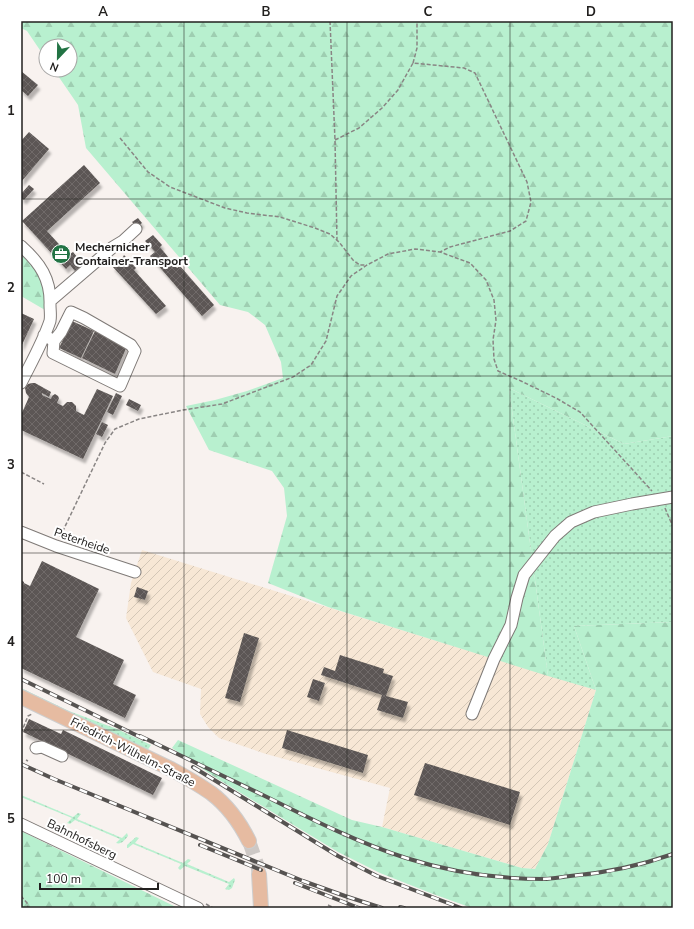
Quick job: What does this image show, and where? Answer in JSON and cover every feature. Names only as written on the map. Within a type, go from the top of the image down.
[{"type":"main road","name":"Friedrich-Wilhelm-Straße","points":[[21,697],[171,769],[194,782],[212,794],[227,808],[249,841]]},
{"type":"main road","points":[[254,908],[261,901],[259,874]]},
{"type":"street","points":[[50,301],[136,229]]},
{"type":"street","points":[[21,246],[31,255],[42,270],[48,286],[50,301],[50,319],[21,383]]},
{"type":"street","points":[[71,312],[131,345],[135,351],[120,386],[53,353],[54,341],[61,332],[71,312]]},
{"type":"street","points":[[44,335],[54,341]]},
{"type":"street","points":[[472,714],[494,659],[510,625],[524,575],[555,536],[571,522],[594,512],[673,497]]},
{"type":"street","name":"Peterheide","points":[[21,532],[56,546],[135,572]]},
{"type":"street","points":[[36,748],[42,747],[62,756]]},
{"type":"street","name":"Bahnhofsberg","points":[[21,824],[198,908]]},
{"type":"path","points":[[330,21],[338,241]]},
{"type":"path","points":[[335,140],[359,128],[382,108],[398,90],[413,63],[417,48],[417,21]]},
{"type":"path","points":[[413,63],[464,68],[475,73],[528,182],[531,202],[526,221],[510,231],[450,247],[440,252]]},
{"type":"path","points":[[120,138],[148,172],[170,187],[225,208],[280,218],[315,228],[330,234],[338,241],[353,260],[360,264],[367,265]]},
{"type":"path","points":[[56,546],[105,443],[115,429],[139,419],[222,404],[293,377],[311,365],[326,341],[337,296],[351,276],[367,265],[388,254],[415,249],[440,252],[470,263],[486,280],[494,300],[495,307],[496,320],[493,340],[494,359],[498,371],[556,398],[580,412],[662,502],[673,527]]},
{"type":"path","points":[[21,472],[44,484]]},
{"type":"path","points":[[21,732],[28,716],[32,713]]},
{"type":"path","points":[[21,896],[28,908]]},
{"type":"path","points":[[328,905],[336,908]]},
{"type":"shaded area","points":[[142,550],[596,690],[548,844],[535,869],[522,868],[382,827],[390,788],[266,754],[219,738],[208,727],[200,714],[201,689],[153,672],[126,618],[131,583]]},
{"type":"green space","points":[[21,21],[673,21],[673,436],[624,444],[509,388],[548,676],[328,607],[268,583],[287,516],[284,488],[272,471],[209,450],[186,406],[247,391],[283,378],[281,362],[265,325],[248,312],[220,305],[86,148],[78,105],[59,78],[78,78],[78,38],[38,38],[38,47],[27,31],[21,28]]},
{"type":"green space","points":[[24,255],[34,266],[45,289],[45,310],[21,296],[21,259]]},
{"type":"green space","points":[[509,388],[624,444],[673,436],[673,622],[574,626],[596,690],[548,676]]},
{"type":"green space","points":[[673,622],[673,907],[671,908],[472,908],[380,873],[338,852],[216,778],[172,748],[178,740],[352,820],[382,827],[522,868],[535,869],[548,844],[596,690],[574,626]]},
{"type":"green space","points":[[21,688],[69,711],[117,729],[151,745],[147,751],[21,691]]},
{"type":"green space","points":[[21,795],[73,817],[78,813],[81,814],[77,819],[122,838],[127,833],[128,836],[121,843],[116,843],[120,839],[75,820],[70,824],[67,823],[72,818],[21,797]]},
{"type":"green space","points":[[21,831],[178,908],[21,908]]},
{"type":"green space","points":[[136,837],[139,838],[135,843],[183,863],[188,859],[191,860],[187,864],[229,882],[234,878],[235,880],[232,888],[229,890],[225,889],[229,884],[185,866],[180,870],[178,868],[181,864],[133,844],[127,848],[127,845]]},
{"type":"building","points":[[21,71],[38,85],[28,96],[21,90]]},
{"type":"building","points":[[29,132],[49,149],[21,182],[21,141]]},
{"type":"building","points":[[84,165],[100,183],[47,231],[67,253],[68,252],[70,254],[73,252],[83,264],[75,271],[70,265],[66,269],[22,221]]},
{"type":"building","points":[[29,185],[34,189],[24,200],[21,198],[21,194]]},
{"type":"building","points":[[138,218],[142,223],[137,227],[132,222]]},
{"type":"building","points":[[153,235],[162,245],[160,247],[177,268],[180,266],[214,305],[202,316],[150,256],[155,252],[145,241]]},
{"type":"building","points":[[124,255],[136,268],[134,270],[166,306],[156,314],[112,266]]},
{"type":"building","points":[[21,313],[34,319],[21,347]]},
{"type":"building","points":[[72,321],[94,331],[81,358],[59,348]]},
{"type":"building","points":[[95,331],[127,346],[115,374],[82,358]]},
{"type":"building","points":[[35,383],[51,392],[49,397],[42,393],[42,395],[51,399],[55,394],[59,398],[57,403],[63,406],[67,402],[72,402],[76,406],[76,411],[84,415],[97,389],[113,396],[83,459],[21,430],[21,415],[29,397],[25,388],[28,384]]},
{"type":"building","points":[[116,393],[122,396],[113,415],[107,412]]},
{"type":"building","points":[[129,399],[141,405],[138,411],[126,405]]},
{"type":"building","points":[[102,422],[108,425],[102,437],[96,434]]},
{"type":"building","points":[[42,561],[99,589],[76,637],[124,660],[113,684],[136,695],[125,718],[21,668],[21,580],[30,586]]},
{"type":"building","points":[[137,587],[148,591],[145,600],[134,597]]},
{"type":"building","points":[[244,633],[259,638],[240,702],[225,698]]},
{"type":"building","points":[[340,655],[384,669],[383,673],[393,676],[386,696],[408,702],[403,718],[377,710],[382,695],[321,675],[324,667],[335,671]]},
{"type":"building","points":[[313,679],[325,683],[319,701],[307,697]]},
{"type":"building","points":[[29,719],[61,734],[63,730],[162,778],[153,795],[23,732]]},
{"type":"building","points":[[287,730],[368,755],[363,773],[282,748]]},
{"type":"building","points":[[425,763],[520,792],[510,825],[414,795]]},
{"type":"tunnel","points":[[249,841],[259,874]]},
{"type":"railway","points":[[21,679],[144,739]]},
{"type":"railway","points":[[140,736],[354,839],[406,858],[457,871],[508,878],[546,879],[596,873],[622,868],[673,854]]},
{"type":"railway","points":[[21,764],[54,779],[303,881],[382,908]]},
{"type":"railway","points":[[193,767],[338,856],[377,876],[461,908]]},
{"type":"railway","points":[[200,845],[261,870]]},
{"type":"railway","points":[[295,883],[359,908]]},
{"type":"railway","points":[[400,907],[404,908]]},
{"type":"place","name":"Mechernicher Container-Transport","points":[[61,254]]}]
